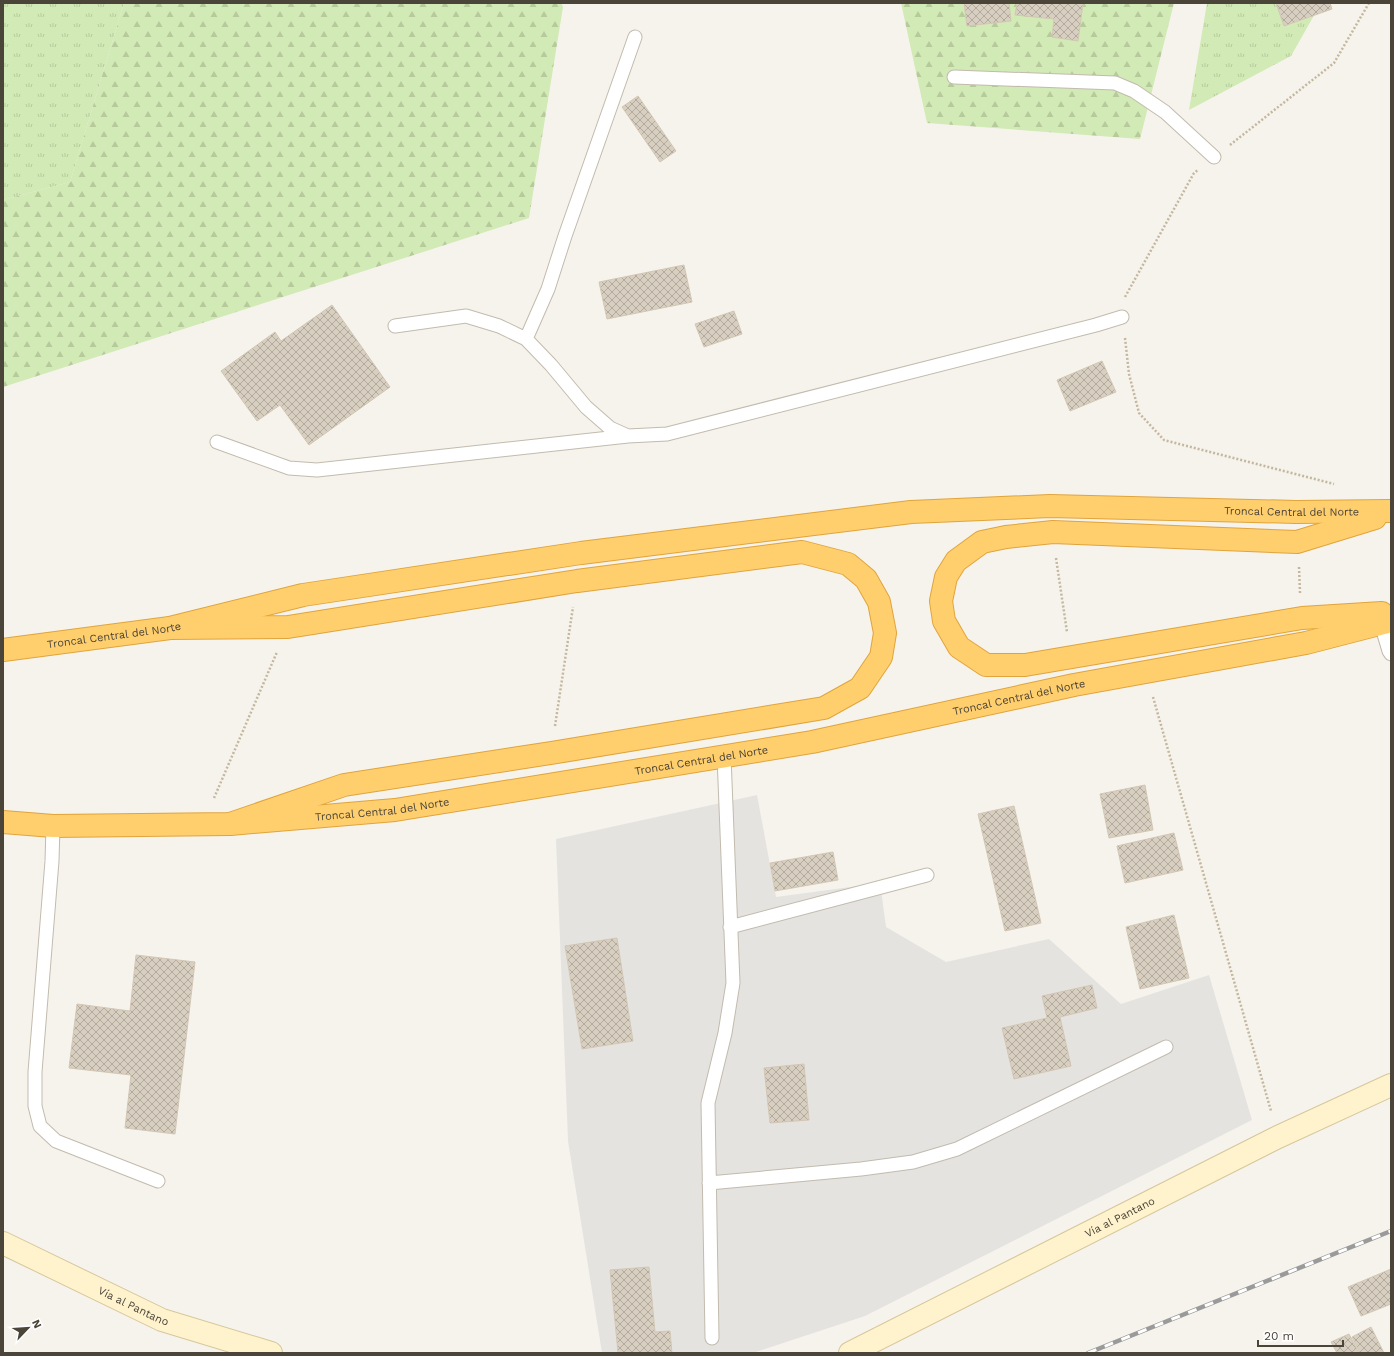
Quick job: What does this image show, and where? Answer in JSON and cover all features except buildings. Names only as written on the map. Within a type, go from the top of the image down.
[{"type":"highway","name":"Troncal Central del Norte","points":[[3,650],[170,628],[303,595],[581,553],[911,512],[1050,506],[1296,512],[1391,512]]},
{"type":"highway","points":[[1388,619],[1302,618],[1025,665],[986,665],[959,647],[944,621],[941,601],[946,577],[956,561],[982,542],[1006,537],[1052,532],[1298,542],[1391,512]]},
{"type":"highway","points":[[170,628],[288,627],[577,581],[802,552],[848,564],[866,579],[879,602],[885,633],[881,657],[860,688],[824,708],[344,785],[230,824]]},
{"type":"highway","name":"Troncal Central del Norte","points":[[3,822],[53,826],[202,825],[395,810],[812,742],[1074,685],[1306,643],[1388,619]]},
{"type":"main road","name":"Vía al Pantano","points":[[850,1353],[1278,1137],[1391,1085]]},
{"type":"main road","name":"Vía al Pantano","points":[[3,1243],[162,1320],[271,1353]]},
{"type":"lane","points":[[526,339],[548,289],[565,236],[635,37]]},
{"type":"lane","points":[[954,77],[1114,83],[1134,91],[1165,112],[1214,157]]},
{"type":"lane","points":[[395,326],[466,316],[499,326],[526,339],[551,365],[586,407],[610,428],[628,436]]},
{"type":"lane","points":[[217,442],[289,468],[317,470],[628,436],[667,434],[1096,325],[1122,317]]},
{"type":"lane","points":[[1388,619],[1388,651],[1391,654]]},
{"type":"lane","points":[[712,1338],[708,1103],[725,1033],[733,983],[724,756]]},
{"type":"lane","points":[[53,826],[52,861],[35,1072],[35,1106],[40,1126],[56,1141],[158,1181]]},
{"type":"lane","points":[[730,928],[927,874]]},
{"type":"lane","points":[[709,1183],[854,1170],[912,1162],[957,1149],[1166,1046]]},
{"type":"path","points":[[1122,317],[1130,374],[1139,414],[1164,440],[1341,486]]},
{"type":"path","points":[[1052,532],[1071,658]]},
{"type":"path","points":[[1298,542],[1302,618]]},
{"type":"path","points":[[551,753],[577,581]]},
{"type":"path","points":[[202,825],[288,627]]},
{"type":"path","points":[[1146,672],[1278,1137]]},
{"type":"green space","points":[[3,3],[124,3],[70,182],[3,200]]},
{"type":"green space","points":[[124,3],[561,3],[563,7],[529,218],[3,387],[3,200],[70,182]]},
{"type":"green space","points":[[901,3],[1174,3],[1140,139],[927,123]]},
{"type":"green space","points":[[1207,3],[1321,3],[1291,56],[1189,110]]},
{"type":"shaded area","points":[[757,795],[776,897],[880,883],[886,927],[946,962],[1049,939],[1121,1004],[1209,975],[1252,1120],[865,1316],[753,1353],[602,1353],[568,1141],[556,839]]},
{"type":"railway","points":[[1088,1353],[1391,1231]]}]
